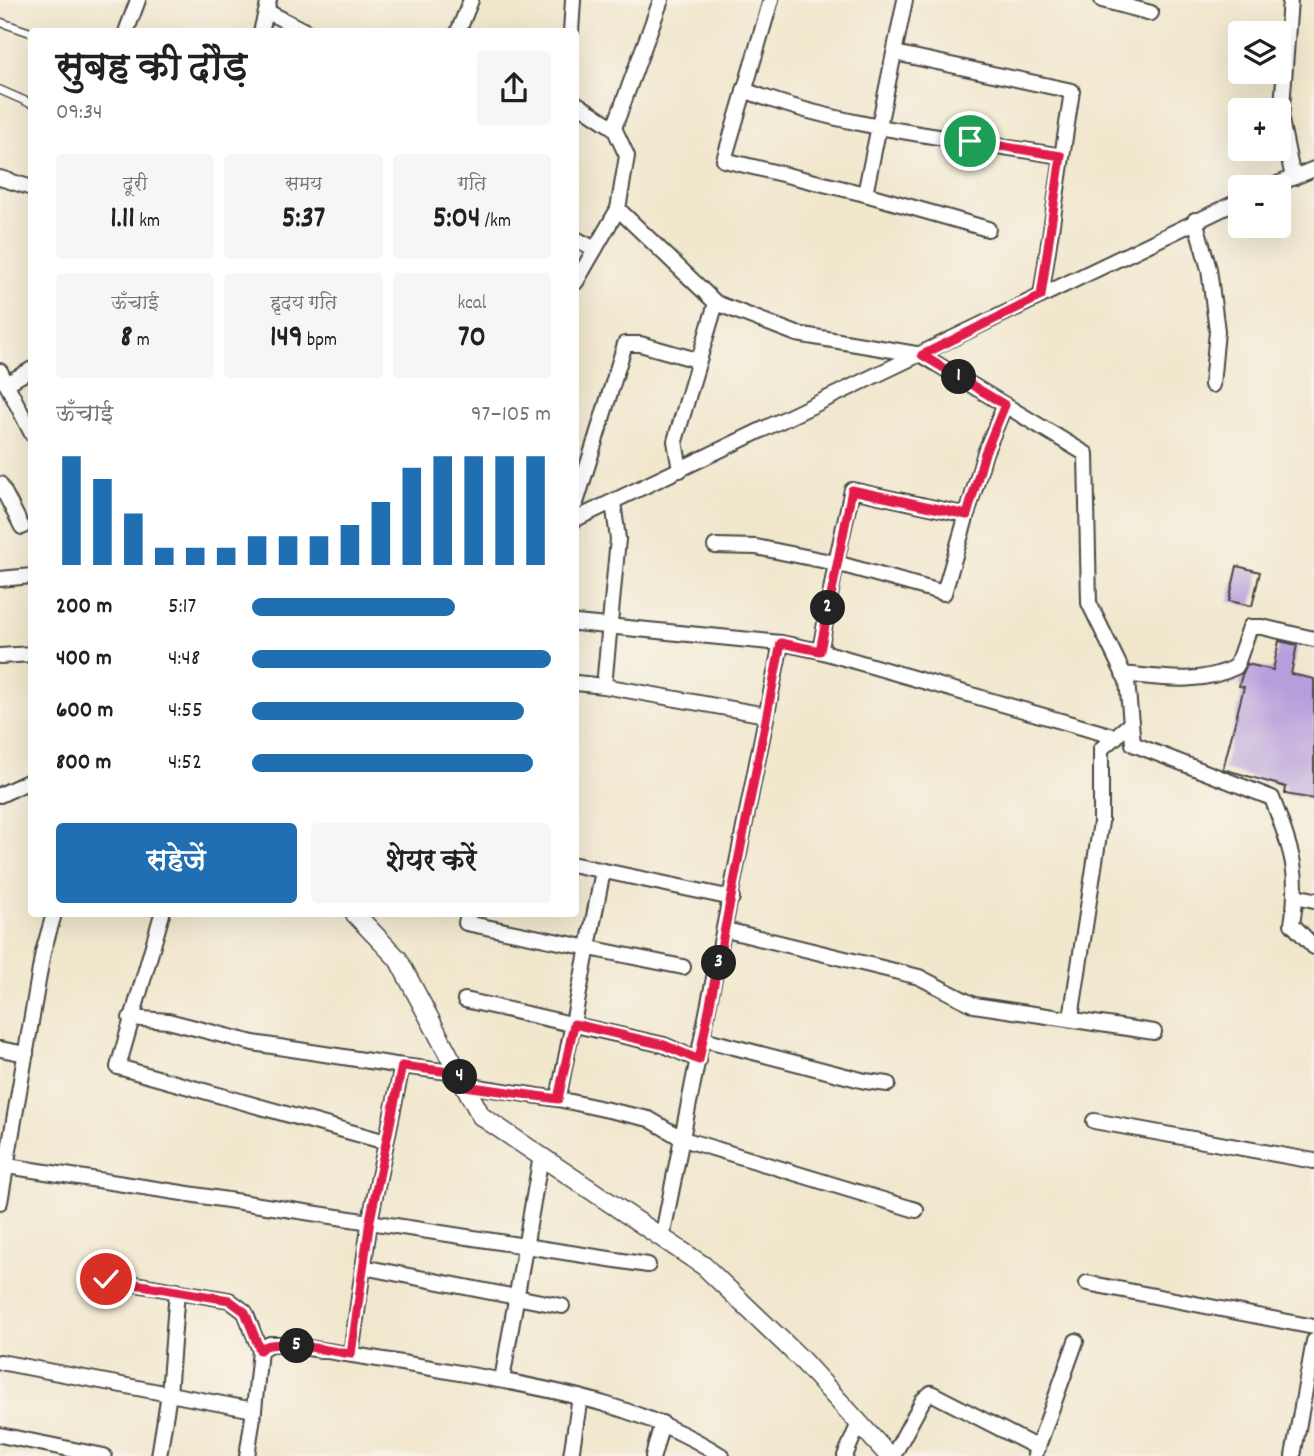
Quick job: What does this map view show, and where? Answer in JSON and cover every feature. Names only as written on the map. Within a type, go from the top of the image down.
[{"type":"street","points":[[127,28],[138,0]]},
{"type":"street","points":[[459,28],[471,0]]},
{"type":"street","points":[[571,28],[573,0]]},
{"type":"street","points":[[614,128],[661,0]]},
{"type":"street","points":[[772,0],[724,160],[865,194],[988,229]]},
{"type":"street","points":[[865,194],[905,0]]},
{"type":"street","points":[[1102,0],[1151,13]]},
{"type":"street","points":[[1290,0],[1281,120],[1293,178],[1314,169]]},
{"type":"street","points":[[262,28],[266,4],[301,28]]},
{"type":"street","points":[[895,53],[1072,91],[1041,296]]},
{"type":"street","points":[[744,90],[781,104],[879,125],[1061,156]]},
{"type":"street","points":[[579,103],[614,128],[627,156],[618,209],[579,277]]},
{"type":"street","points":[[0,178],[28,187]]},
{"type":"street","points":[[580,514],[613,502],[922,355],[1228,206]]},
{"type":"street","points":[[618,209],[716,303],[797,334],[922,355],[1086,454],[1089,603],[1127,681],[1133,744],[1272,798],[1293,856],[1296,896],[1292,924],[1314,947]]},
{"type":"street","points":[[1195,220],[1209,269],[1217,331],[1212,385]]},
{"type":"street","points":[[579,241],[595,249]]},
{"type":"street","points":[[680,470],[674,441],[716,303]]},
{"type":"street","points":[[579,493],[625,344],[640,344],[697,360]]},
{"type":"street","points":[[28,370],[3,377],[28,426]]},
{"type":"street","points":[[715,545],[756,547],[836,563],[944,593],[985,453],[1005,405]]},
{"type":"street","points":[[0,484],[22,527]]},
{"type":"street","points":[[820,651],[852,490],[967,515]]},
{"type":"street","points":[[604,686],[618,540],[613,502]]},
{"type":"street","points":[[0,579],[28,576]]},
{"type":"street","points":[[579,623],[781,643],[820,651],[1116,737]]},
{"type":"street","points":[[1124,674],[1188,680],[1216,677],[1236,667],[1250,627],[1262,627],[1314,639]]},
{"type":"street","points":[[662,1238],[726,930],[781,643]]},
{"type":"street","points":[[0,656],[28,654]]},
{"type":"street","points":[[579,683],[766,715]]},
{"type":"street","points":[[1071,1018],[1101,822],[1101,749],[1131,723]]},
{"type":"street","points":[[0,795],[28,782]]},
{"type":"street","points":[[579,867],[732,898]]},
{"type":"street","points":[[558,1099],[603,871]]},
{"type":"street","points":[[1296,896],[1314,900]]},
{"type":"street","points":[[0,1202],[43,952],[53,917]]},
{"type":"street","points":[[161,917],[118,1067],[386,1142]]},
{"type":"street","points":[[358,917],[398,959],[481,1116],[704,1266],[799,1357],[891,1456],[923,1400],[932,1393],[1036,1452],[1076,1341]]},
{"type":"street","points":[[467,917],[466,923],[683,967]]},
{"type":"street","points":[[726,930],[919,977],[974,1005],[1154,1032]]},
{"type":"street","points":[[465,1000],[664,1045],[699,1060]]},
{"type":"street","points":[[130,1018],[168,1021],[253,1043],[402,1066],[649,1119],[683,1139],[916,1210]]},
{"type":"street","points":[[703,1039],[888,1084]]},
{"type":"street","points":[[0,1049],[26,1054]]},
{"type":"street","points":[[351,1354],[370,1220],[402,1066]]},
{"type":"street","points":[[1094,1121],[1314,1161]]},
{"type":"street","points":[[502,1380],[541,1156]]},
{"type":"street","points":[[7,1166],[648,1265]]},
{"type":"street","points":[[363,1267],[562,1306]]},
{"type":"street","points":[[106,1279],[229,1300],[245,1312],[260,1350],[247,1456]]},
{"type":"street","points":[[1087,1283],[1314,1327]]},
{"type":"street","points":[[159,1456],[169,1394],[177,1290]]},
{"type":"street","points":[[1293,1456],[1312,1374],[1314,1342]]},
{"type":"street","points":[[260,1350],[270,1344],[282,1344],[502,1380],[580,1396],[624,1408],[662,1423],[715,1454]]},
{"type":"street","points":[[0,1362],[254,1410]]},
{"type":"street","points":[[571,1456],[580,1396]]},
{"type":"street","points":[[653,1456],[662,1423]]},
{"type":"street","points":[[845,1456],[859,1423]]},
{"type":"street","points":[[0,1435],[104,1456]]},
{"type":"lane","points":[[0,22],[28,32]]},
{"type":"lane","points":[[0,90],[28,102]]},
{"type":"building","points":[[1237,566],[1260,572],[1252,606],[1229,601]]},
{"type":"building","points":[[1279,641],[1297,645],[1291,674],[1314,679],[1314,799],[1285,794],[1286,787],[1223,769],[1244,687],[1239,686],[1242,675],[1247,664],[1273,670]]},
{"type":"route","points":[[106,1279],[229,1300],[245,1312],[260,1350],[270,1344],[282,1344],[351,1354],[370,1220],[402,1066],[458,1073],[465,1086],[558,1099],[574,1024],[664,1045],[699,1060],[781,643],[820,651],[852,490],[967,515],[985,453],[1005,405],[922,355],[1041,296],[1061,156],[970,141]]}]
